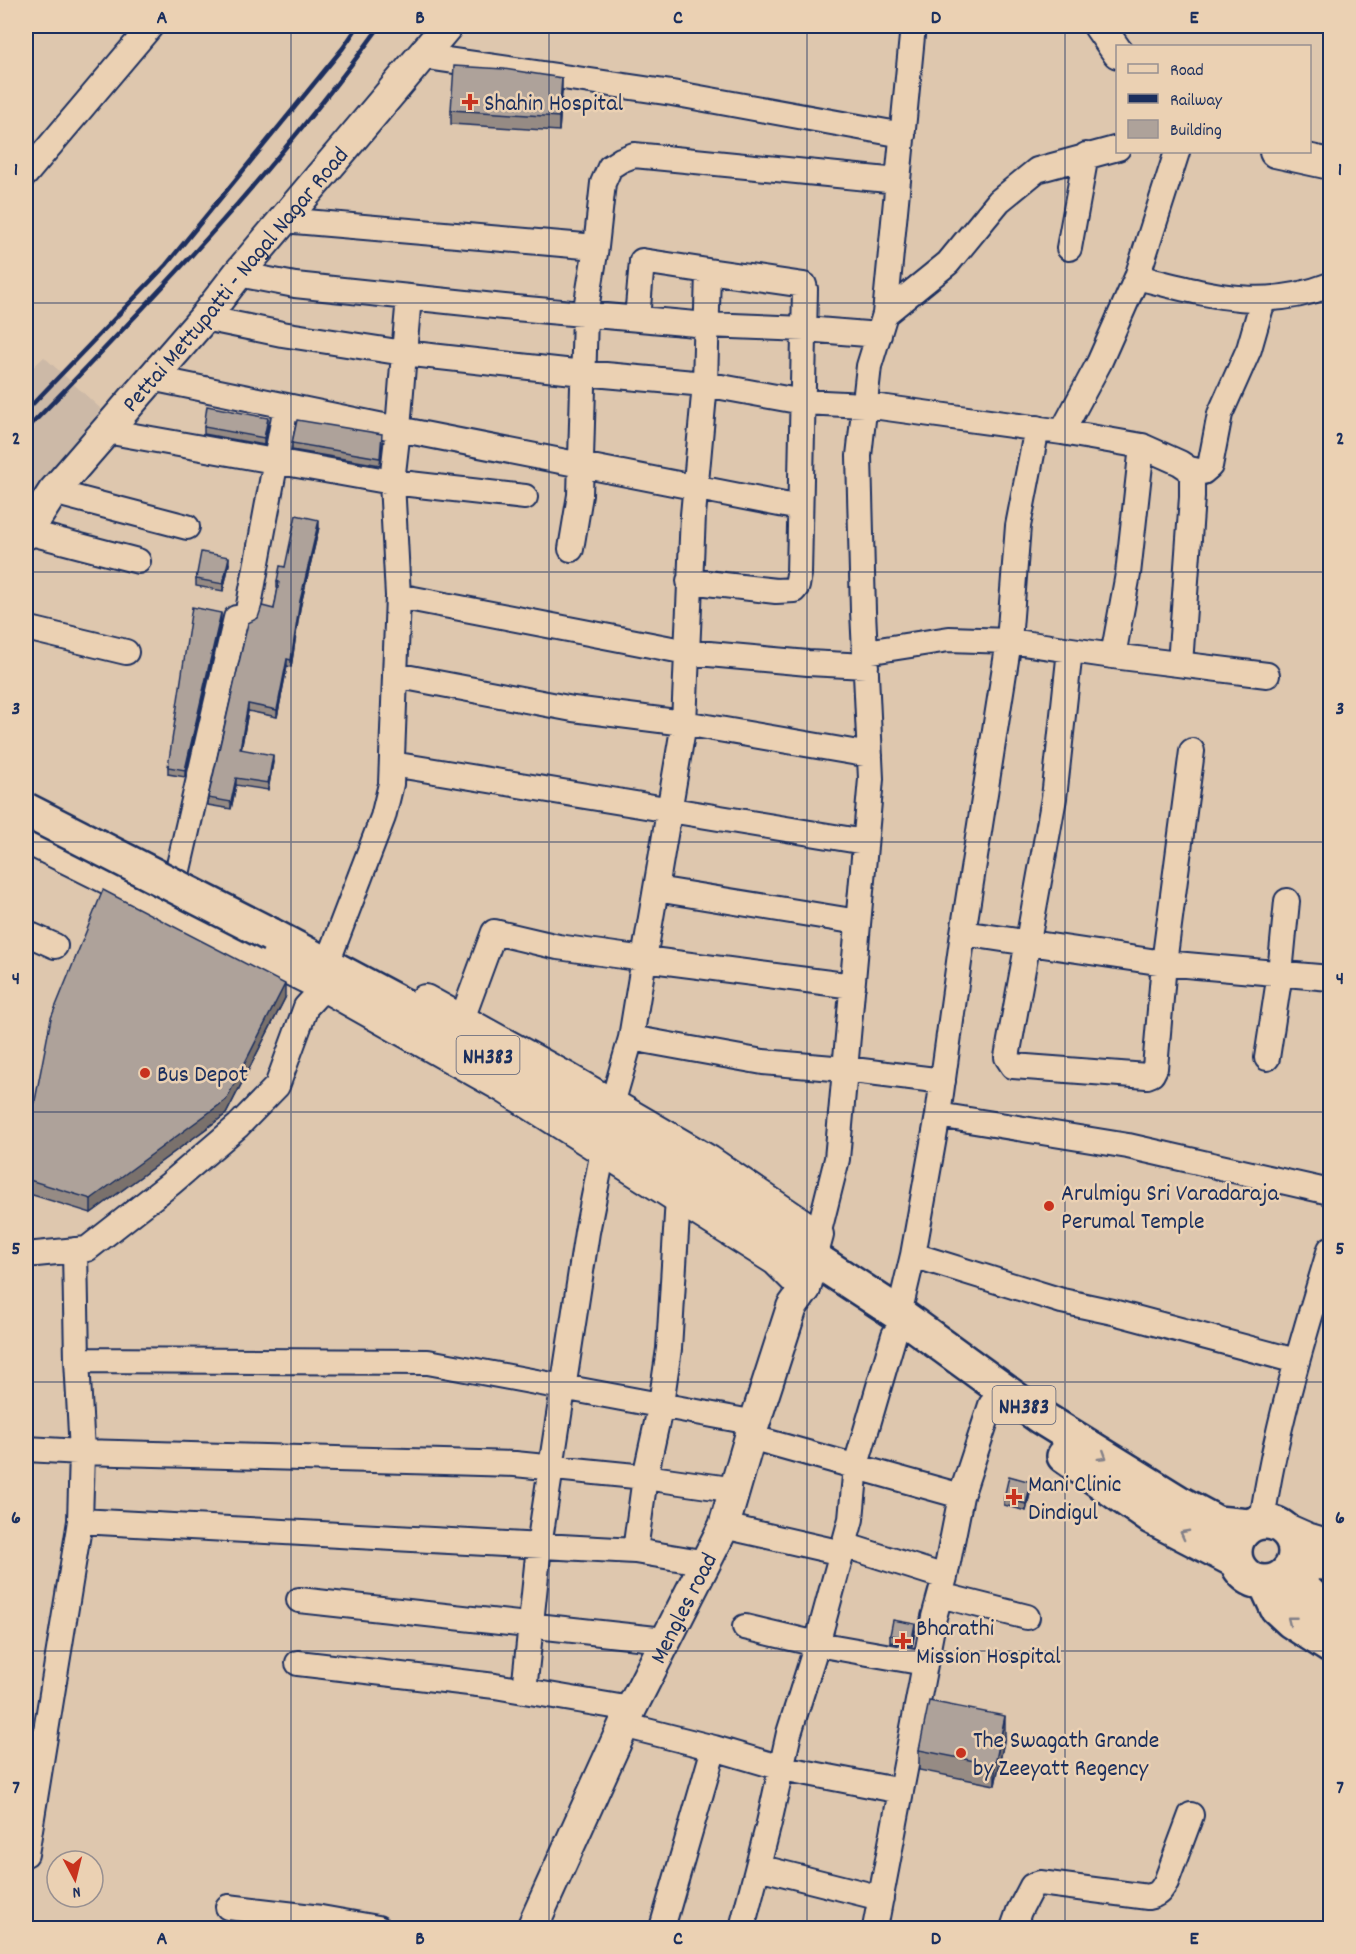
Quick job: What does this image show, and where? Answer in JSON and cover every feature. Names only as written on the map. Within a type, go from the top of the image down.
[{"type":"highway","name":"NH383","points":[[26,810],[271,935],[444,1027],[698,1197]]},
{"type":"highway","points":[[698,1197],[747,1209],[811,1264]]},
{"type":"highway","name":"NH383","points":[[811,1264],[896,1325],[1178,1502],[1217,1523],[1265,1525]]},
{"type":"highway","name":"NH383","points":[[896,1325],[991,1405],[1151,1517],[1236,1561],[1242,1572],[1253,1580],[1283,1572],[1330,1615]]},
{"type":"highway","points":[[1236,1561],[1235,1549],[1239,1536],[1265,1525],[1291,1534],[1296,1549],[1283,1572],[1276,1608],[1291,1621],[1330,1646]]},
{"type":"main road","name":"Pettai Mettupatti - Nagal Nagar Road","points":[[26,533],[53,492],[204,318],[238,274],[447,26]]},
{"type":"main road","points":[[1280,153],[1330,164]]},
{"type":"main road","points":[[26,794],[177,874],[332,950],[462,1018],[709,1161],[811,1264]]},
{"type":"main road","points":[[26,838],[329,989],[504,1088],[603,1151],[698,1197]]},
{"type":"main road","points":[[231,940],[247,908]]},
{"type":"main road","name":"Mengles road","points":[[532,1929],[627,1717],[724,1526],[792,1306],[811,1264]]},
{"type":"main road","points":[[1265,1525],[1330,1545]]},
{"type":"main road","points":[[1283,1572],[1330,1565]]},
{"type":"street","points":[[26,174],[151,26]]},
{"type":"street","points":[[811,1264],[837,1159],[871,779],[859,456],[869,366],[882,325],[913,26]]},
{"type":"street","points":[[420,56],[672,93],[903,135]]},
{"type":"street","points":[[238,274],[295,285],[585,315],[707,325],[804,329],[882,325],[948,263],[999,201],[1037,170],[1116,148]]},
{"type":"street","points":[[1062,432],[1099,363],[1137,277],[1177,153]]},
{"type":"street","points":[[1069,248],[1086,155]]},
{"type":"street","points":[[571,549],[580,495],[585,315],[603,183],[610,167],[634,156],[898,181]]},
{"type":"street","points":[[283,220],[596,247]]},
{"type":"street","points":[[637,319],[642,261],[804,285],[806,289],[797,586],[794,590],[776,591],[689,581]]},
{"type":"street","points":[[612,1104],[631,1038],[684,723],[693,515],[705,384],[708,271]]},
{"type":"street","points":[[1137,277],[1215,296],[1263,300],[1310,293],[1330,285]]},
{"type":"street","points":[[332,950],[383,817],[391,784],[398,596],[392,482],[409,297]]},
{"type":"street","points":[[204,318],[282,334],[404,353],[705,384],[803,402],[865,405],[1037,428],[1142,446],[1189,469],[1203,472],[1210,466],[1220,414],[1249,349],[1263,300]]},
{"type":"street","points":[[151,378],[800,508]]},
{"type":"street","points":[[177,874],[242,617],[286,406]]},
{"type":"street","points":[[742,1929],[789,1733],[817,1644],[851,1519],[856,1465],[896,1325],[913,1255],[938,1115],[963,933],[1009,641],[1018,526],[1037,428]]},
{"type":"street","points":[[106,431],[392,482],[525,497]]},
{"type":"street","points":[[1113,656],[1128,574],[1142,446]]},
{"type":"street","points":[[1180,664],[1192,497],[1192,477],[1189,469]]},
{"type":"street","points":[[53,492],[187,526]]},
{"type":"street","points":[[26,533],[138,561]]},
{"type":"street","points":[[398,596],[687,652],[808,663],[866,659],[949,639],[1009,641],[1267,675]]},
{"type":"street","points":[[26,628],[126,652]]},
{"type":"street","points":[[1070,650],[1054,798],[1007,1058],[1013,1066],[1147,1077],[1152,1074],[1155,1068],[1164,963],[1192,751]]},
{"type":"street","points":[[395,675],[573,709],[684,723],[870,755]]},
{"type":"street","points":[[392,764],[865,842]]},
{"type":"street","points":[[656,889],[858,922]]},
{"type":"street","points":[[1267,1058],[1280,973],[1287,901]]},
{"type":"street","points":[[462,1018],[494,932],[558,947],[853,986]]},
{"type":"street","points":[[26,933],[55,946]]},
{"type":"street","points":[[963,933],[1164,963],[1330,978]]},
{"type":"street","points":[[26,1254],[87,1249],[238,1126],[277,1086],[306,1007],[316,994],[329,989]]},
{"type":"street","points":[[631,1038],[763,1062],[943,1081]]},
{"type":"street","points":[[938,1115],[1128,1146],[1330,1192]]},
{"type":"street","points":[[524,1691],[539,1546],[587,1232],[603,1151]]},
{"type":"street","points":[[635,1551],[645,1477],[661,1404],[669,1349],[698,1197]]},
{"type":"street","points":[[1265,1525],[1267,1491],[1296,1362],[1330,1249]]},
{"type":"street","points":[[26,1854],[80,1521],[82,1452],[77,1360],[75,1250]]},
{"type":"street","points":[[913,1255],[1062,1301],[1113,1312],[1296,1362]]},
{"type":"street","points":[[77,1360],[428,1362],[661,1404],[753,1430],[856,1465],[961,1496]]},
{"type":"street","points":[[875,1929],[933,1617],[961,1496],[991,1405]]},
{"type":"street","points":[[26,1449],[515,1464],[645,1477],[736,1490]]},
{"type":"street","points":[[80,1521],[635,1551],[707,1563]]},
{"type":"street","points":[[724,1526],[843,1549],[1027,1617]]},
{"type":"street","points":[[299,1600],[665,1640]]},
{"type":"street","points":[[745,1628],[817,1644],[925,1663]]},
{"type":"street","points":[[298,1664],[524,1691],[627,1717],[714,1748],[782,1768],[901,1791]]},
{"type":"street","points":[[662,1929],[714,1748]]},
{"type":"street","points":[[1013,1929],[1032,1886],[1040,1883],[1148,1897],[1156,1895],[1166,1882],[1191,1815]]},
{"type":"street","points":[[758,1867],[881,1898]]},
{"type":"street","points":[[228,1907],[321,1918],[378,1929]]},
{"type":"shaded area","points":[[44,357],[101,409],[48,477],[26,512],[26,374]]},
{"type":"building","points":[[454,66],[504,69],[562,78],[559,117],[451,110]]},
{"type":"building","points":[[207,406],[268,418],[264,438],[204,427]]},
{"type":"building","points":[[297,420],[382,434],[380,458],[292,443]]},
{"type":"building","points":[[296,515],[319,520],[300,601],[291,660],[287,659],[277,710],[248,704],[240,749],[273,755],[268,783],[236,778],[231,802],[208,798],[248,623],[258,618],[262,606],[274,609],[280,566],[285,567]]},
{"type":"building","points":[[201,552],[229,557],[223,584],[196,579]]},
{"type":"building","points":[[192,607],[221,613],[185,770],[168,767]]},
{"type":"building","name":"Bus Depot","points":[[103,890],[285,984],[226,1100],[91,1199],[26,1179],[26,1147],[51,1018]]},
{"type":"building","points":[[1009,1476],[1031,1482],[1026,1504],[1004,1498]]},
{"type":"building","points":[[893,1620],[915,1624],[912,1639],[890,1635]]},
{"type":"building","points":[[929,1701],[1005,1716],[995,1765],[919,1750]]},
{"type":"railway","points":[[26,411],[166,265],[343,48],[358,26]]},
{"type":"railway","points":[[26,430],[165,284],[255,184],[340,80],[380,26]]},
{"type":"place","name":"Shahin Hospital","points":[[470,102]]},
{"type":"place","name":"Bus Depot","points":[[145,1073]]},
{"type":"place","name":"Arulmigu Sri Varadaraja Perumal Temple","points":[[1049,1206]]},
{"type":"place","name":"Mani Clinic Dindigul","points":[[1014,1497]]},
{"type":"place","name":"Bharathi Mission Hospital","points":[[903,1641]]},
{"type":"place","name":"The Swagath Grande by Zeeyatt Regency","points":[[961,1753]]}]
